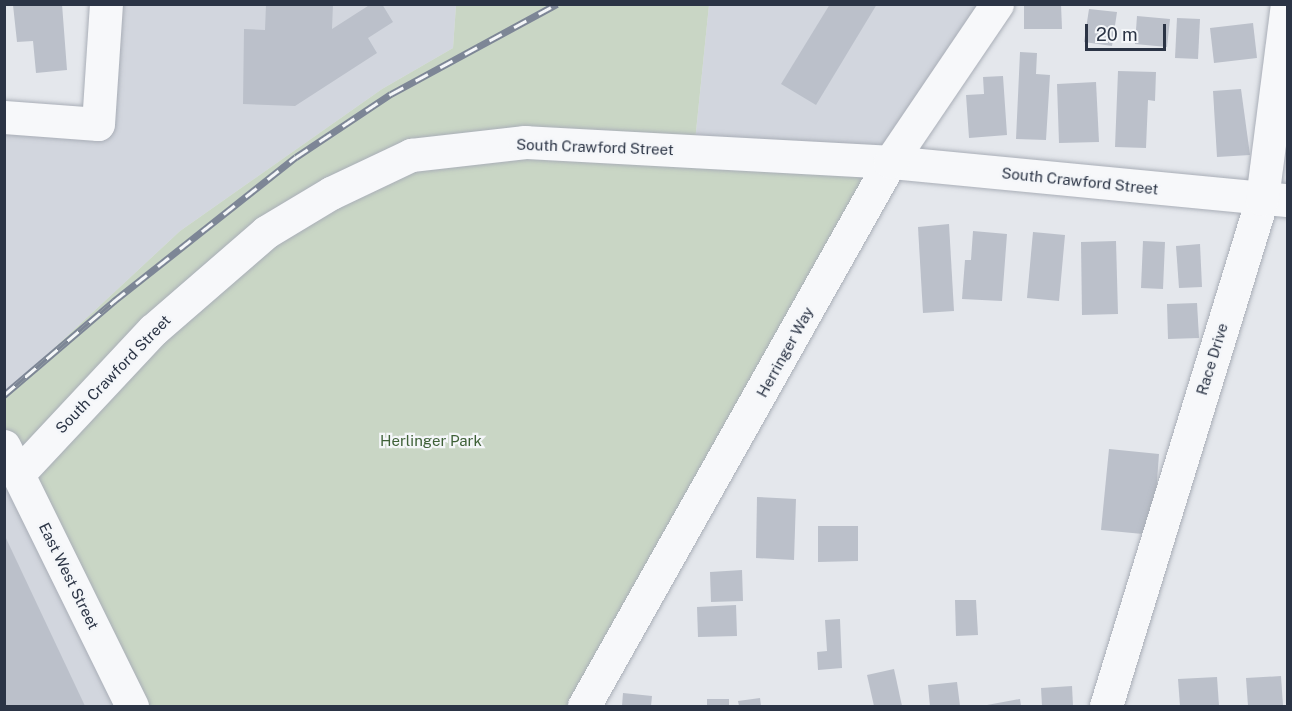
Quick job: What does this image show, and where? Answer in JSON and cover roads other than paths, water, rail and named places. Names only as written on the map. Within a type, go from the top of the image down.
[{"type":"street","points":[[4,117],[98,124],[106,4]]},
{"type":"street","name":"Herringer Way","points":[[584,706],[890,162],[997,4]]},
{"type":"street","name":"Race Drive","points":[[1106,706],[1275,200],[1287,4]]},
{"type":"street","name":"South Crawford Street","points":[[12,459],[153,330],[266,232],[332,193],[411,155],[525,142],[890,162],[1275,200]]},
{"type":"street","name":"East West Street","points":[[12,459],[132,706]]},
{"type":"railway","points":[[4,395],[114,301],[296,157],[391,94],[557,4]]},
{"type":"park label","name":"Herlinger Park","points":[[431,441]]}]
